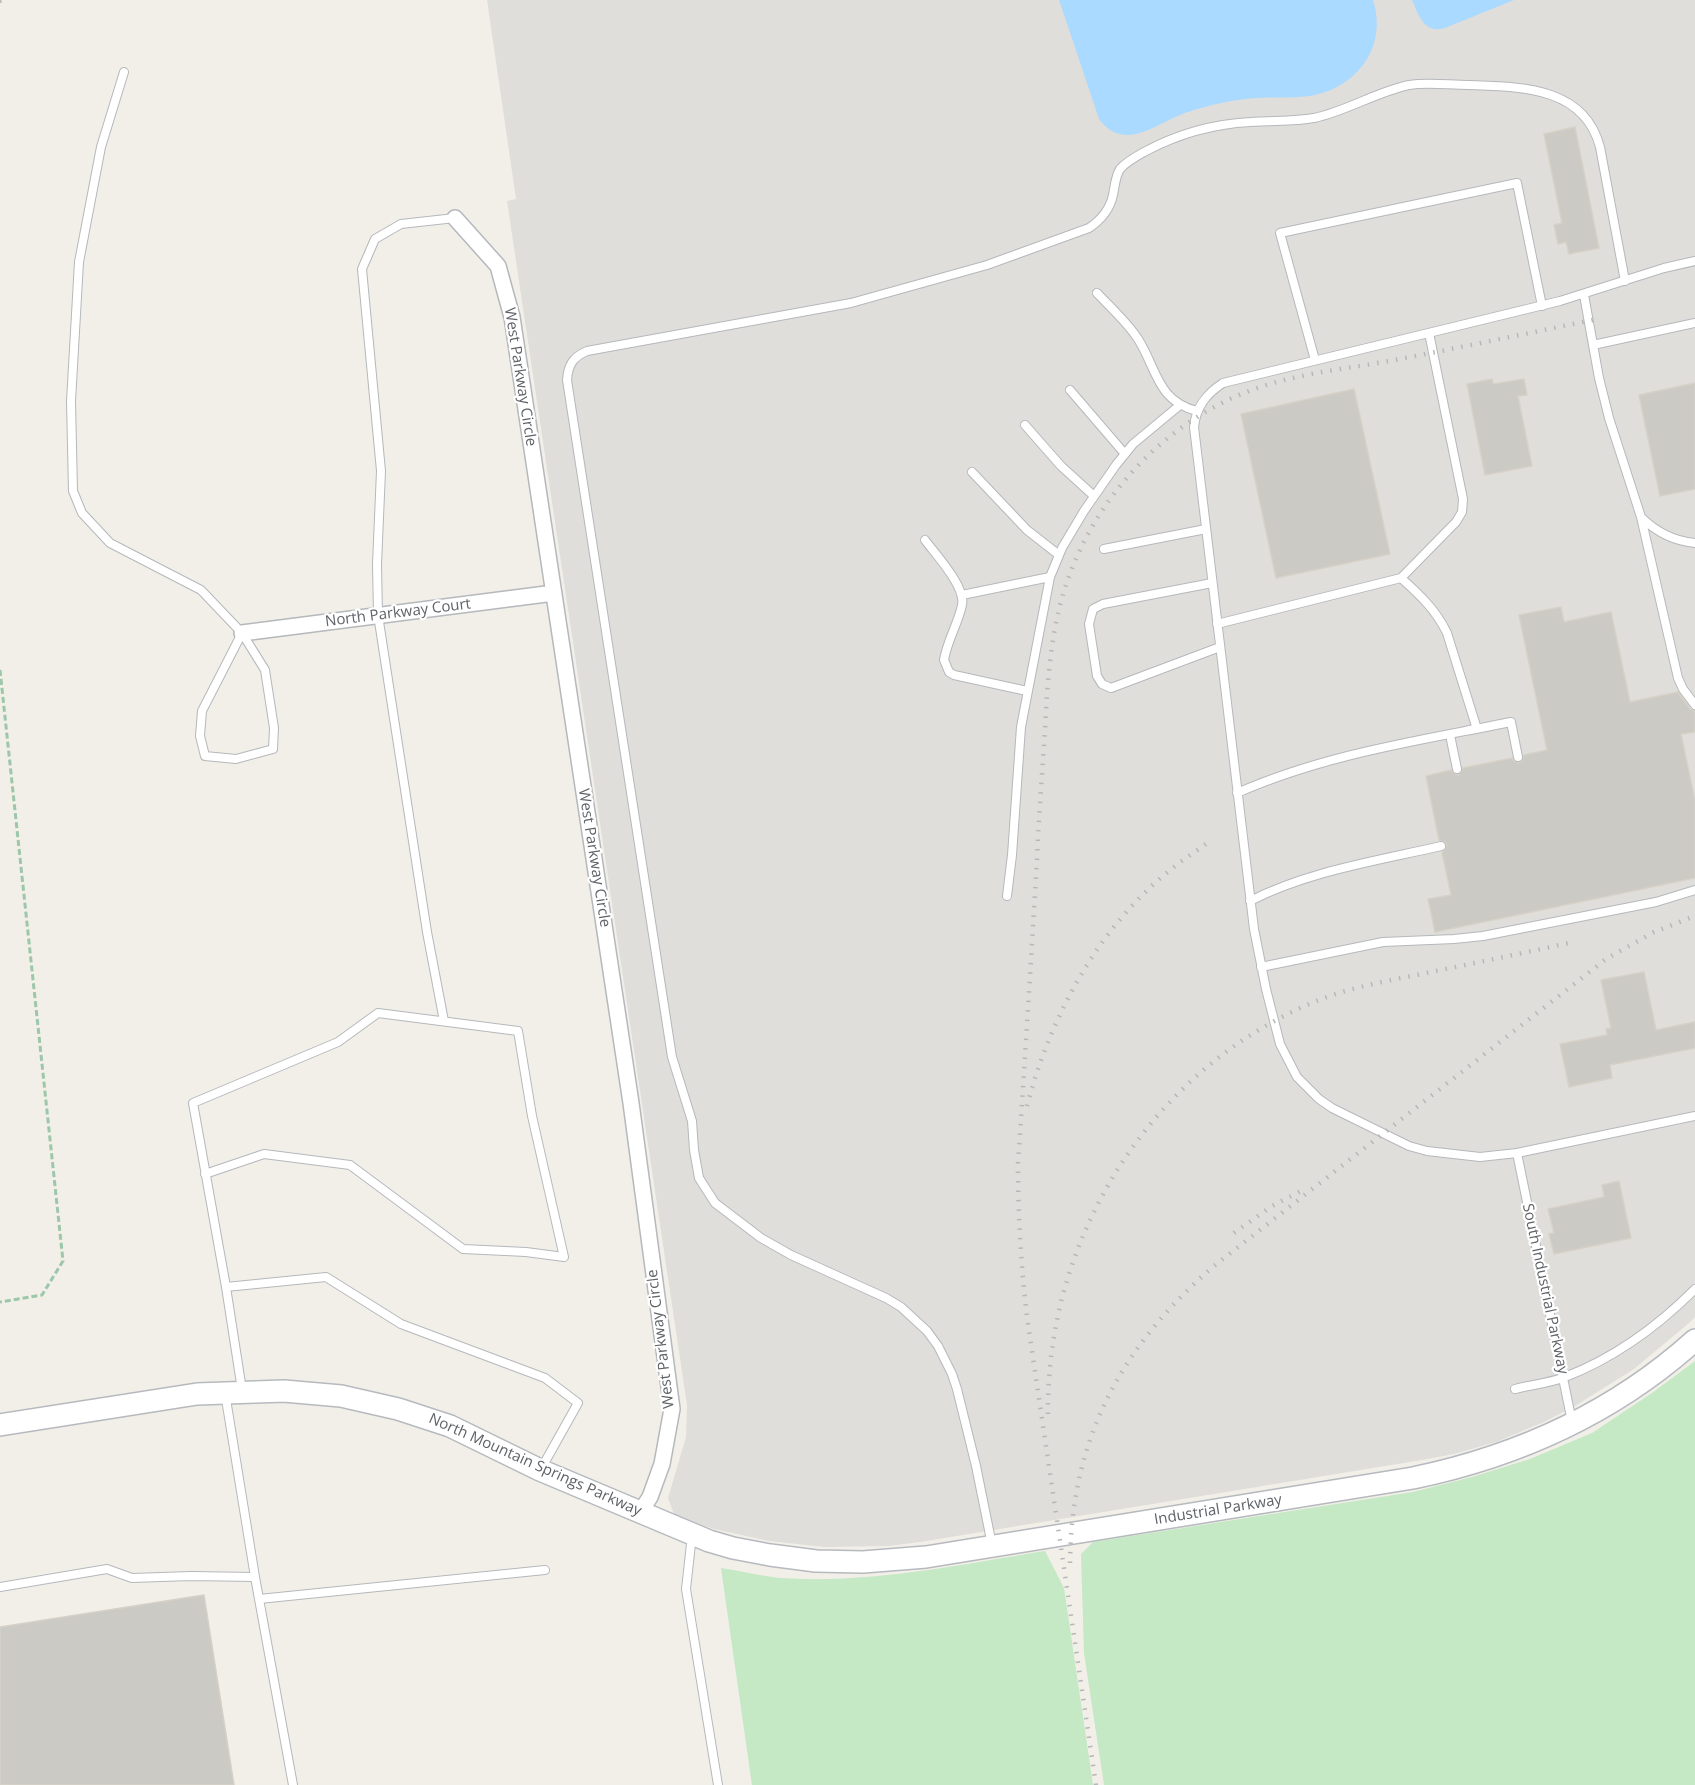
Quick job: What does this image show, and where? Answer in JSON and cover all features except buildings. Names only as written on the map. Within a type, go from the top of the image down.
[{"type":"street","name":"West Parkway Circle","points":[[454,218],[498,266],[512,317],[631,1103],[672,1409],[662,1464],[650,1497],[641,1511]]},
{"type":"street","name":"North Parkway Court","points":[[242,633],[554,593]]},
{"type":"street","name":"Industrial Parkway","points":[[700,1537],[770,1555],[816,1561],[863,1562],[926,1557],[1443,1472],[1501,1455],[1573,1425],[1631,1391],[1695,1340]]},
{"type":"street","name":"North Mountain Springs Parkway","points":[[0,1425],[166,1397],[234,1391],[341,1396],[398,1409],[450,1426],[540,1470],[700,1537]]},
{"type":"lane","points":[[124,72],[101,147],[79,262],[71,401],[73,491],[82,513],[110,543],[201,590],[242,633],[265,670],[274,728],[273,749],[236,759],[205,756],[200,736],[202,711],[242,633]]},
{"type":"lane","points":[[992,1546],[957,1389],[946,1359],[927,1331],[901,1307],[886,1298],[791,1256],[761,1238],[715,1203],[699,1178],[692,1121],[677,1077],[670,1047],[567,380],[569,366],[579,354],[587,351],[812,311],[889,293],[987,265],[1089,228],[1102,217],[1108,208],[1113,197],[1115,180],[1121,168],[1131,159],[1164,142],[1228,124],[1294,121],[1330,114],[1400,88],[1423,84],[1530,89],[1567,102],[1584,115],[1597,135],[1600,147],[1625,280]]},
{"type":"lane","points":[[1315,360],[1280,233],[1517,183],[1542,306]]},
{"type":"lane","points":[[444,1021],[427,932],[378,615],[376,564],[381,471],[362,269],[375,239],[401,224],[454,218]]},
{"type":"lane","points":[[1695,261],[1542,306],[1223,383],[1207,395],[1197,411],[1194,436],[1250,901],[1261,968],[1285,1055],[1297,1077],[1319,1099],[1332,1108],[1409,1146],[1427,1151],[1480,1157],[1517,1153],[1695,1116]]},
{"type":"lane","points":[[1097,293],[1132,331],[1146,353],[1166,394],[1180,405],[1197,411]]},
{"type":"lane","points":[[1584,295],[1609,418],[1641,517],[1678,678],[1695,705]]},
{"type":"lane","points":[[1593,345],[1695,323]]},
{"type":"lane","points":[[1217,624],[1401,578],[1456,522],[1463,506],[1429,333]]},
{"type":"lane","points":[[1070,390],[1125,454]]},
{"type":"lane","points":[[1007,896],[1014,834],[1018,755],[1027,692],[1050,577],[1059,555],[1094,496],[1125,454],[1133,444],[1180,405]]},
{"type":"lane","points":[[1025,426],[1061,466],[1094,496]]},
{"type":"lane","points":[[972,472],[1026,530],[1059,555]]},
{"type":"lane","points":[[1641,517],[1649,525],[1669,537],[1695,543]]},
{"type":"lane","points":[[1104,549],[1206,529]]},
{"type":"lane","points":[[926,540],[957,583],[962,595],[962,606],[944,660],[949,672],[1027,692]]},
{"type":"lane","points":[[962,595],[1050,577]]},
{"type":"lane","points":[[1401,578],[1428,603],[1447,633],[1477,729]]},
{"type":"lane","points":[[1212,583],[1103,603],[1093,609],[1089,624],[1099,681],[1111,688],[1220,647]]},
{"type":"lane","points":[[1237,793],[1316,763],[1511,722],[1518,757]]},
{"type":"lane","points":[[1450,735],[1457,769]]},
{"type":"lane","points":[[1250,901],[1309,877],[1441,846]]},
{"type":"lane","points":[[1261,968],[1383,942],[1483,936],[1656,902],[1695,890]]},
{"type":"lane","points":[[205,1174],[264,1154],[350,1165],[463,1249],[526,1252],[564,1257],[532,1116],[518,1031],[378,1013],[338,1042],[193,1103],[205,1174],[226,1287],[234,1391],[255,1577],[293,1785]]},
{"type":"lane","name":"South Industrial Parkway","points":[[1517,1153],[1573,1425]]},
{"type":"lane","points":[[226,1287],[326,1277],[402,1324],[545,1378],[578,1403],[540,1470]]},
{"type":"lane","points":[[1515,1389],[1563,1378],[1592,1365],[1638,1337],[1666,1316],[1695,1289]]},
{"type":"lane","points":[[700,1537],[686,1589],[718,1785]]},
{"type":"lane","points":[[0,1587],[107,1569],[132,1578],[255,1577]]},
{"type":"lane","points":[[259,1599],[545,1570]]},
{"type":"path","points":[[0,670],[63,1262],[42,1295],[0,1302]]},
{"type":"shaded area","points":[[487,0],[1695,0],[1695,1317],[1689,1323],[1634,1369],[1575,1406],[1496,1442],[1428,1459],[888,1546],[824,1547],[769,1541],[714,1529],[674,1514],[668,1498],[686,1437],[687,1405],[507,201],[516,199]]},
{"type":"green space","points":[[1695,1361],[1695,1785],[1104,1785],[1084,1653],[1081,1554],[1093,1542],[1413,1492],[1472,1477],[1530,1459],[1592,1433]]},
{"type":"green space","points":[[1045,1551],[1064,1588],[1093,1785],[752,1785],[721,1568],[780,1578],[847,1578],[913,1572]]},
{"type":"water","points":[[1059,0],[1373,0],[1377,17],[1376,34],[1365,63],[1355,75],[1327,92],[1302,97],[1254,98],[1224,102],[1188,112],[1142,132],[1130,135],[1120,134],[1109,129],[1099,119]]},
{"type":"water","points":[[1412,0],[1514,0],[1438,29],[1427,26],[1423,22]]},
{"type":"railway","points":[[0,1],[4,0]]},
{"type":"railway","points":[[1096,1785],[1027,1317],[1020,1240],[1018,1182],[1048,681],[1062,598],[1087,536],[1104,507],[1125,481],[1173,434],[1230,399],[1288,379],[1598,319]]},
{"type":"railway","points":[[1027,1106],[1049,1040],[1063,1008],[1098,948],[1143,894],[1174,867],[1210,841]]},
{"type":"railway","points":[[1070,1563],[1073,1518],[1080,1476],[1091,1436],[1128,1362],[1152,1329],[1181,1297],[1214,1266],[1606,959],[1654,932],[1695,916]]},
{"type":"railway","points":[[1048,1414],[1052,1347],[1067,1282],[1090,1220],[1122,1163],[1162,1111],[1209,1065],[1264,1027],[1324,998],[1375,984],[1573,942]]},
{"type":"railway","points":[[1234,1233],[1272,1206],[1301,1191]]}]
